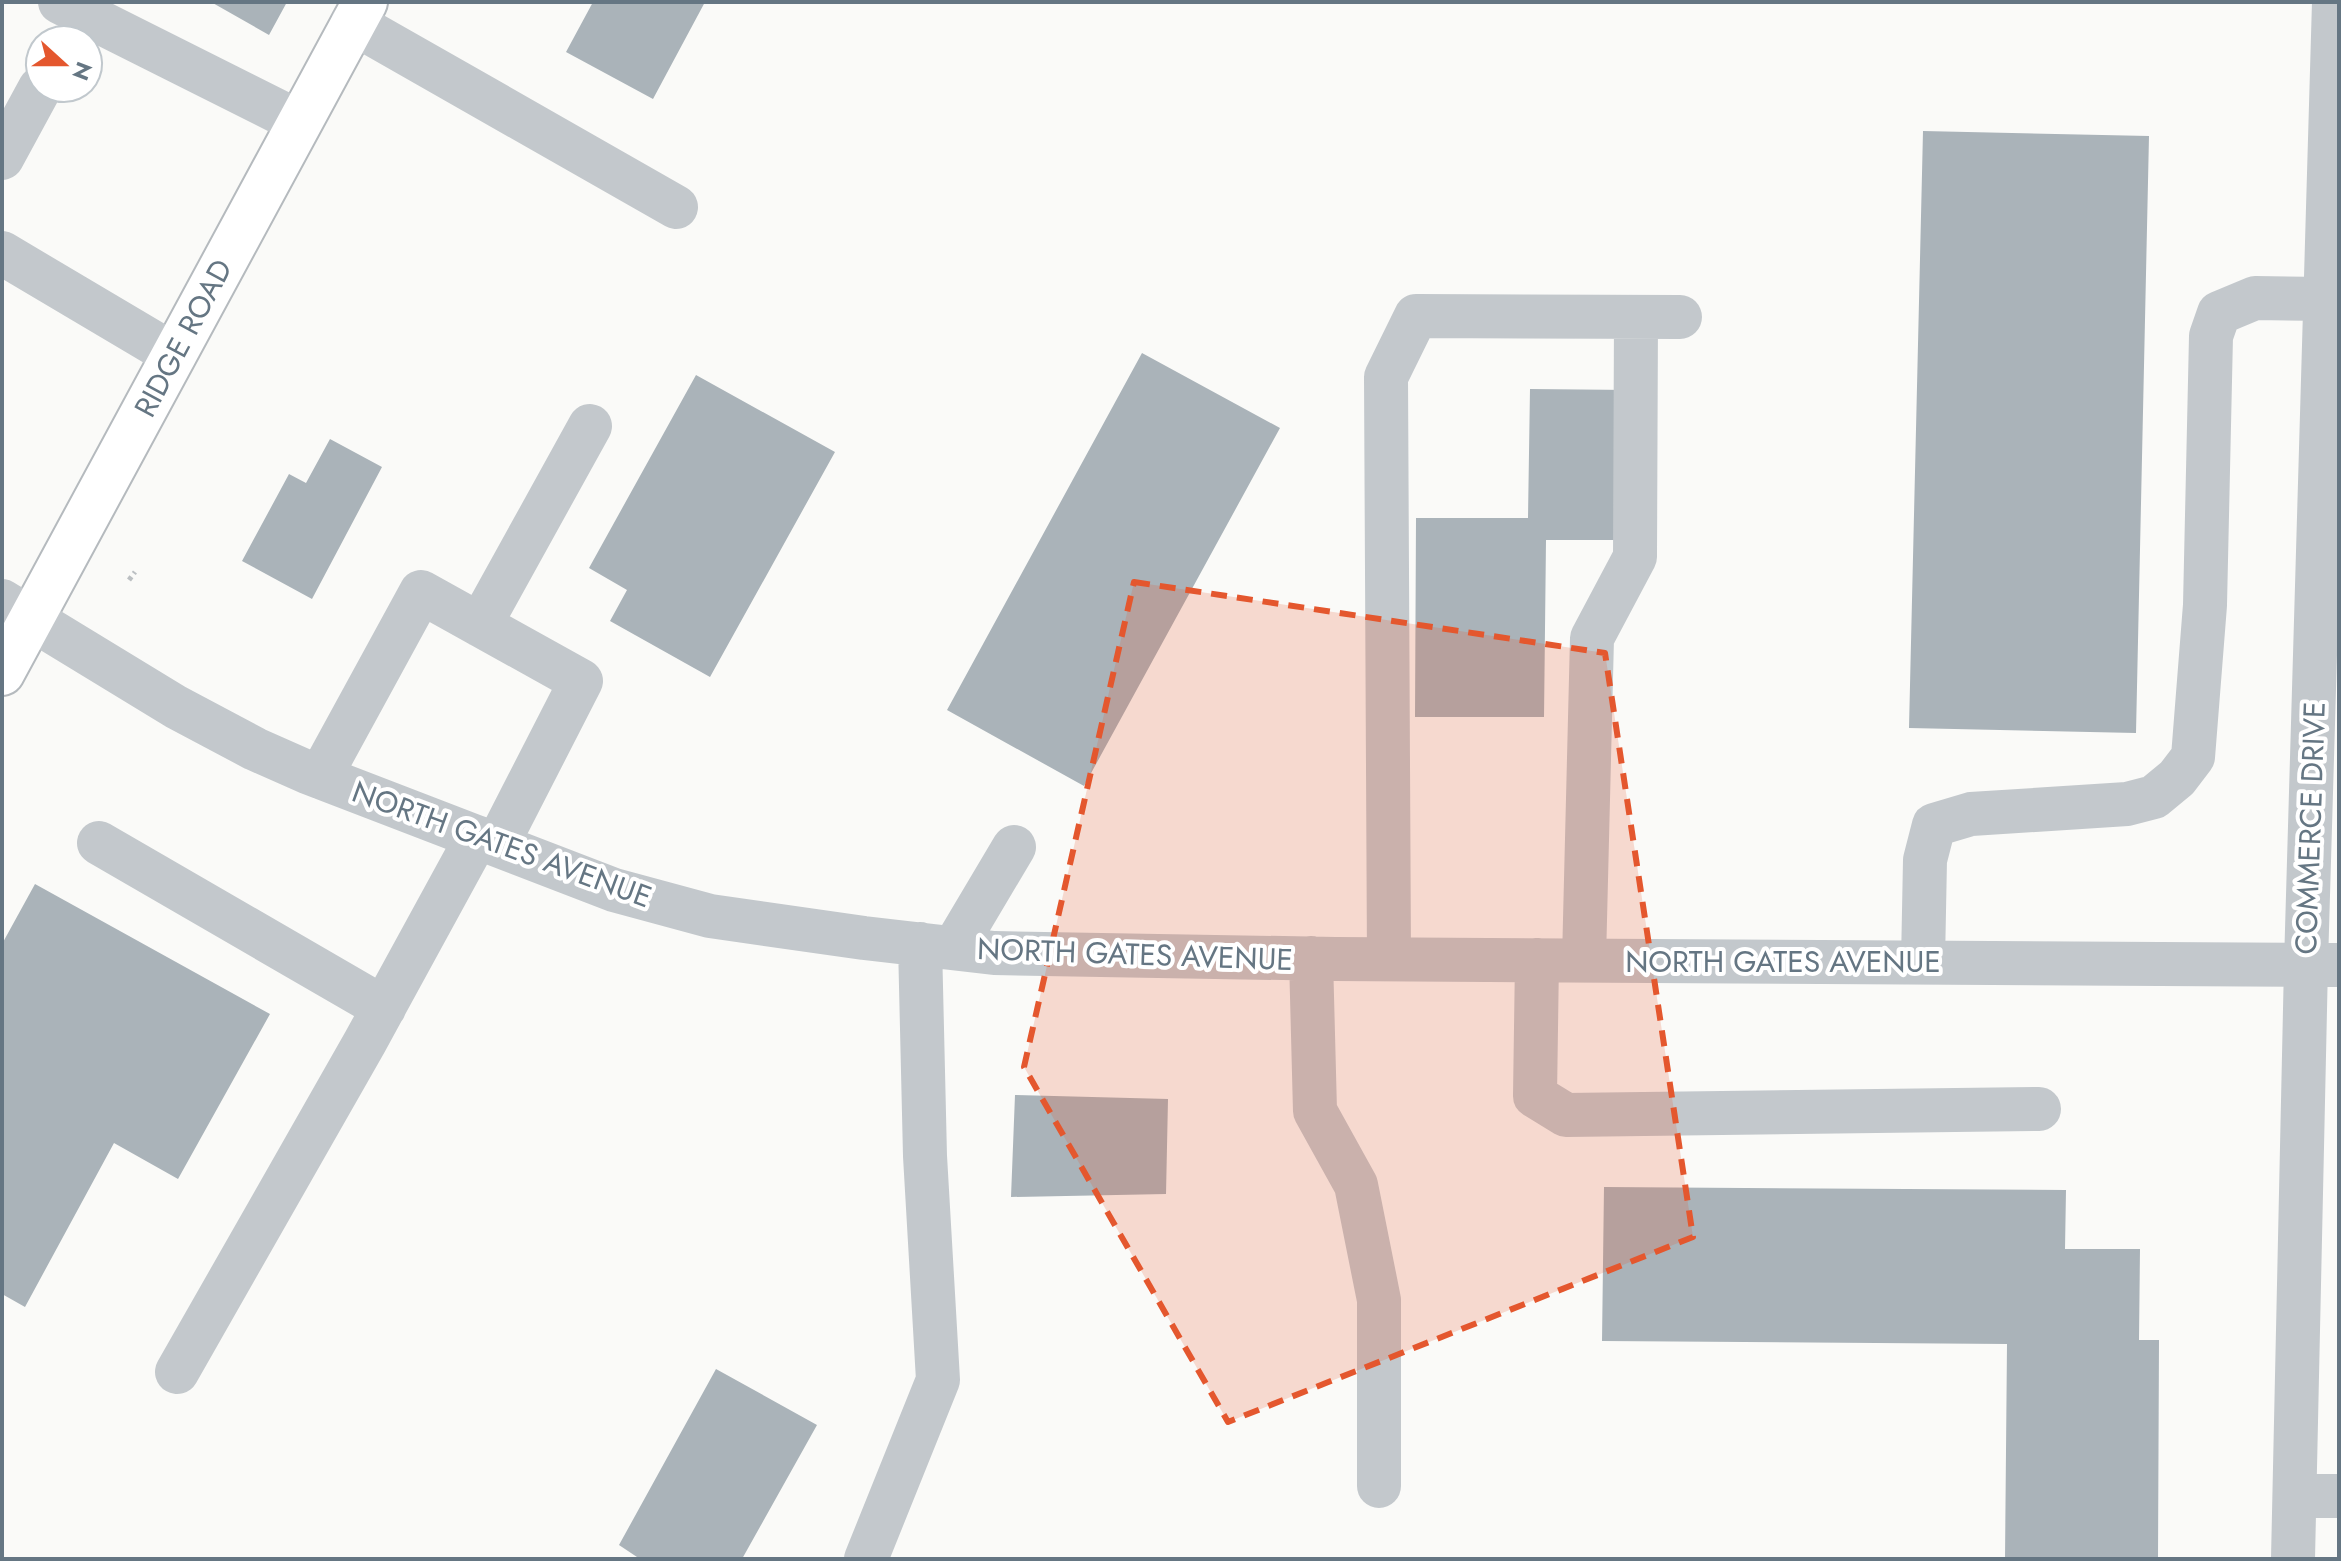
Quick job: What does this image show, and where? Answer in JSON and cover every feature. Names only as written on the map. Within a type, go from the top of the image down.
[{"type":"main road","name":"RIDGE ROAD","points":[[2,673],[17,609],[174,355],[359,13]]},
{"type":"street","name":"COMMERCE DRIVE","points":[[2293,1559],[2322,965],[2328,614],[2326,299],[2334,2]]},
{"type":"street","points":[[359,13],[676,207]]},
{"type":"street","points":[[69,18],[299,122]]},
{"type":"street","points":[[2,158],[31,104]]},
{"type":"street","points":[[2,253],[174,355]]},
{"type":"street","points":[[1923,962],[1925,860],[1934,825],[1971,814],[2127,804],[2154,797],[2177,778],[2193,757],[2205,605],[2211,336],[2219,313],[2255,298],[2326,299]]},
{"type":"street","points":[[1389,959],[1386,377],[1416,316],[1680,317]]},
{"type":"street","points":[[1584,960],[1592,638],[1635,557],[1636,317]]},
{"type":"street","points":[[480,625],[590,426]]},
{"type":"street","points":[[177,1372],[384,1008],[581,681],[421,592],[320,777]]},
{"type":"street","name":"NORTH GATES AVENUE","points":[[17,609],[176,707],[255,749],[614,890],[710,916],[994,953],[1389,959],[2322,965]]},
{"type":"street","points":[[99,843],[384,1008]]},
{"type":"street","points":[[866,1559],[938,1380],[925,1156],[937,946],[1014,847]]},
{"type":"street","points":[[1311,958],[1315,1111],[1356,1185],[1379,1300],[1379,1486]]},
{"type":"street","points":[[1537,960],[1535,1096],[1566,1115],[2039,1109]]},
{"type":"street","points":[[2295,1496],[2339,1496]]},
{"type":"path","points":[[129,580],[135,572]]},
{"type":"highlighted area","points":[[1134,582],[1605,653],[1693,1237],[1228,1422],[1024,1067]]},
{"type":"building","points":[[211,2],[287,2],[269,35]]},
{"type":"building","points":[[593,2],[705,2],[653,99],[566,52]]},
{"type":"building","points":[[1923,131],[2149,136],[2136,733],[1909,728]]},
{"type":"building","points":[[1142,353],[1280,428],[1084,786],[947,710]]},
{"type":"building","points":[[696,375],[835,452],[710,677],[610,621],[627,590],[589,568]]},
{"type":"building","points":[[1530,389],[1631,390],[1629,540],[1546,540],[1544,717],[1415,717],[1416,518],[1528,518]]},
{"type":"building","points":[[330,439],[382,467],[312,599],[242,561],[289,474],[306,483]]},
{"type":"building","points":[[35,884],[270,1014],[178,1179],[114,1143],[25,1307],[2,1294],[2,944]]},
{"type":"building","points":[[1015,1095],[1168,1099],[1166,1194],[1011,1197]]},
{"type":"building","points":[[1604,1187],[2066,1190],[2065,1249],[2140,1249],[2139,1340],[2159,1340],[2158,1559],[2005,1559],[2007,1344],[1602,1341]]},
{"type":"building","points":[[716,1369],[817,1425],[742,1559],[640,1559],[619,1545]]}]
